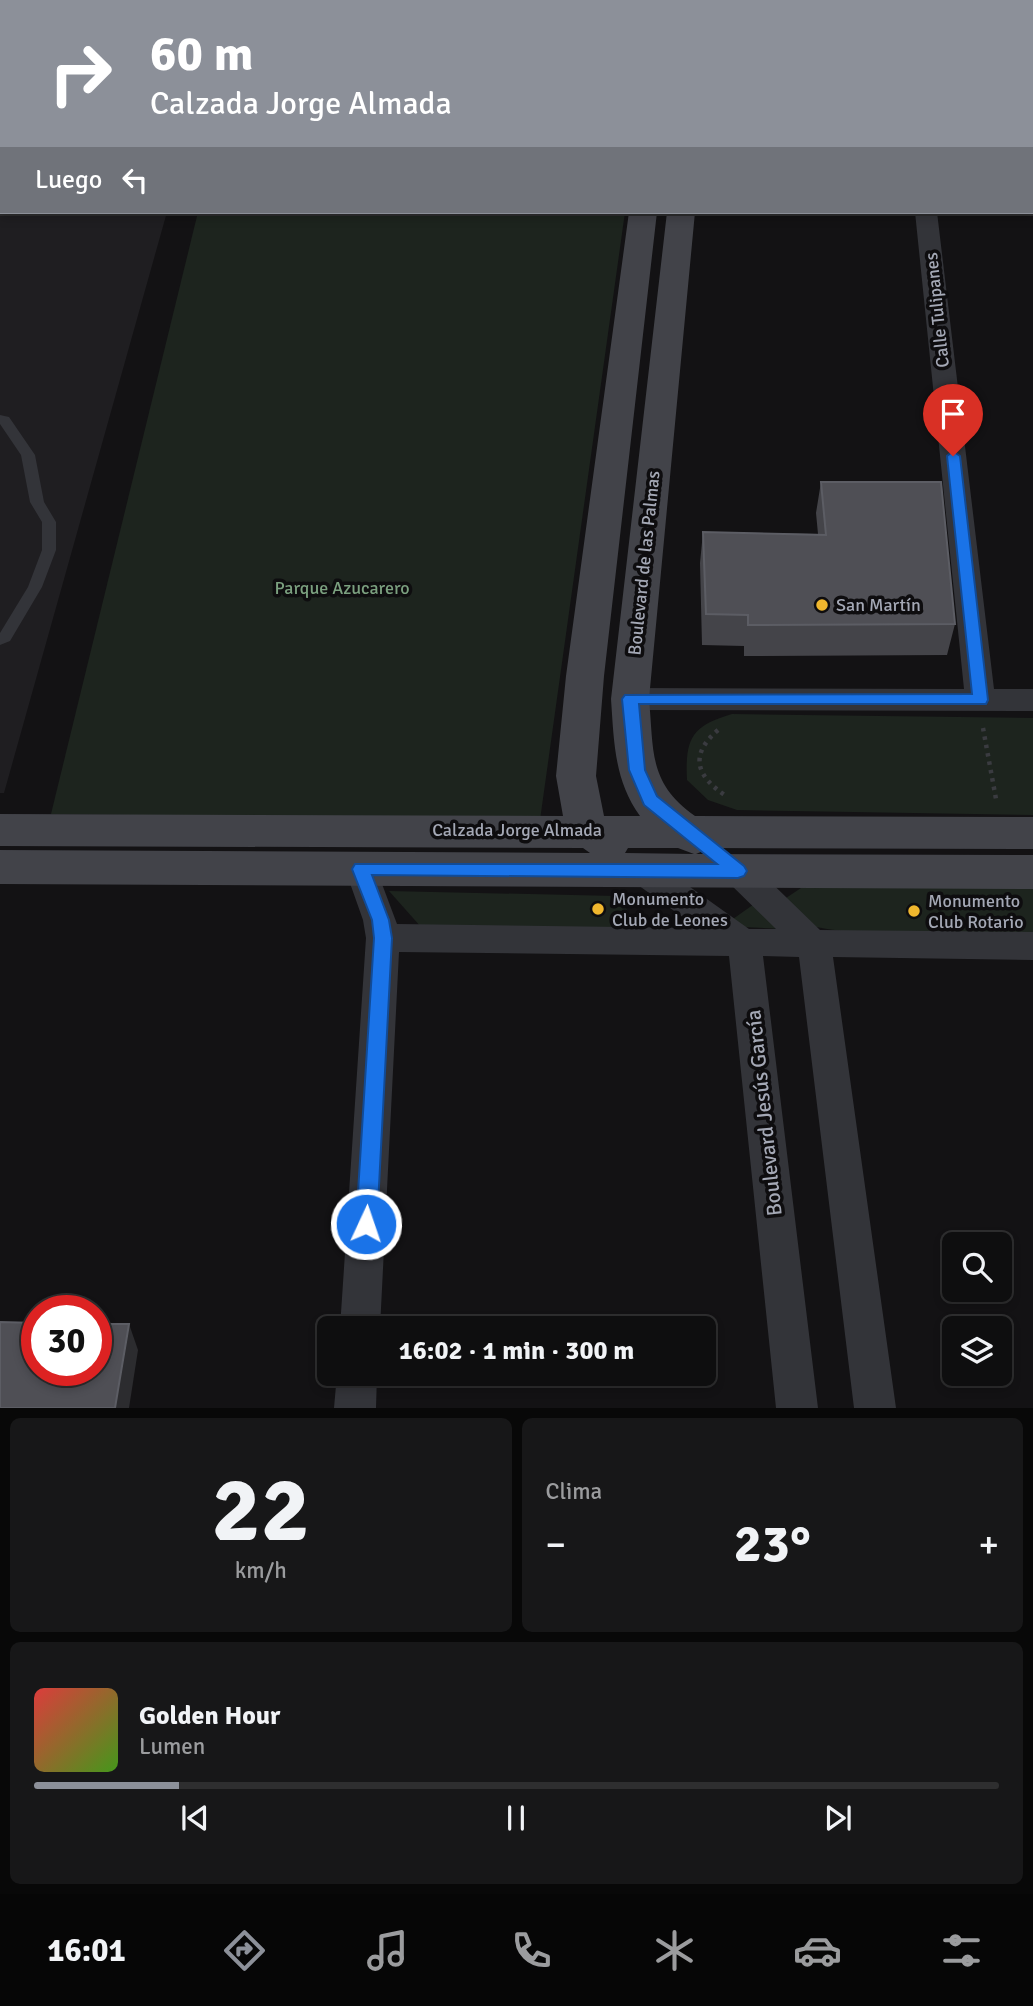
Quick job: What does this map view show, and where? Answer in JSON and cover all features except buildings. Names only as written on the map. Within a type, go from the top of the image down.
[{"type":"street","points":[[643,214],[585,676],[576,776],[580,808],[590,830],[745,944]]},
{"type":"street","name":"Boulevard de las Palmas","points":[[681,214],[630,699],[637,770],[650,800],[738,871]]},
{"type":"street","name":"Calle Tulipanes","points":[[926,214],[982,714]]},
{"type":"street","points":[[630,699],[982,714],[1033,700]]},
{"type":"street","name":"Calzada Jorge Almada","points":[[0,830],[77,848],[361,869],[1033,872]]},
{"type":"street","name":"Calzada Jorge Almada","points":[[0,867],[77,848],[590,830],[1033,833]]},
{"type":"street","points":[[361,869],[380,920],[383,938],[361,1316]]},
{"type":"street","points":[[738,871],[816,946],[875,1408]]},
{"type":"street","points":[[383,938],[816,946],[1033,946]]},
{"type":"street","name":"Boulevard Jesús García","points":[[745,944],[797,1408]]},
{"type":"street","points":[[355,1408],[356,1386]]},
{"type":"lane","points":[[0,419],[28,455],[37,502],[49,522],[49,550],[35,587],[5,637],[0,640]]},
{"type":"path","points":[[970,727],[982,714]]},
{"type":"path","points":[[982,714],[996,728]]},
{"type":"path","points":[[982,714],[996,802]]},
{"type":"path","points":[[727,727],[716,730],[704,742],[699,758],[700,772],[708,786],[735,798]]},
{"type":"path","points":[[982,801],[1008,802]]},
{"type":"shaded area","points":[[0,214],[166,214],[4,793],[0,793]]},
{"type":"green space","name":"Parque Azucarero","points":[[198,214],[625,214],[540,820],[51,814]]},
{"type":"green space","points":[[732,714],[1033,718],[1033,815],[737,810],[708,800],[687,780],[687,754],[693,736],[707,724]]},
{"type":"green space","points":[[1033,882],[1033,934],[865,934],[827,929],[811,926],[783,900],[801,888],[827,883]]},
{"type":"green space","points":[[389,891],[616,896],[637,922],[630,930],[421,927]]},
{"type":"green space","points":[[757,902],[785,929],[723,926]]},
{"type":"place","name":"San Martín","points":[[822,605]]},
{"type":"place","name":"Monumento Club de Leones","points":[[598,909]]},
{"type":"place","name":"Monumento Club Rotario","points":[[914,911]]},
{"type":"route","points":[[366,1224],[383,938],[380,920],[361,869],[738,871],[650,800],[637,770],[630,699],[980,700],[953,456]]}]
